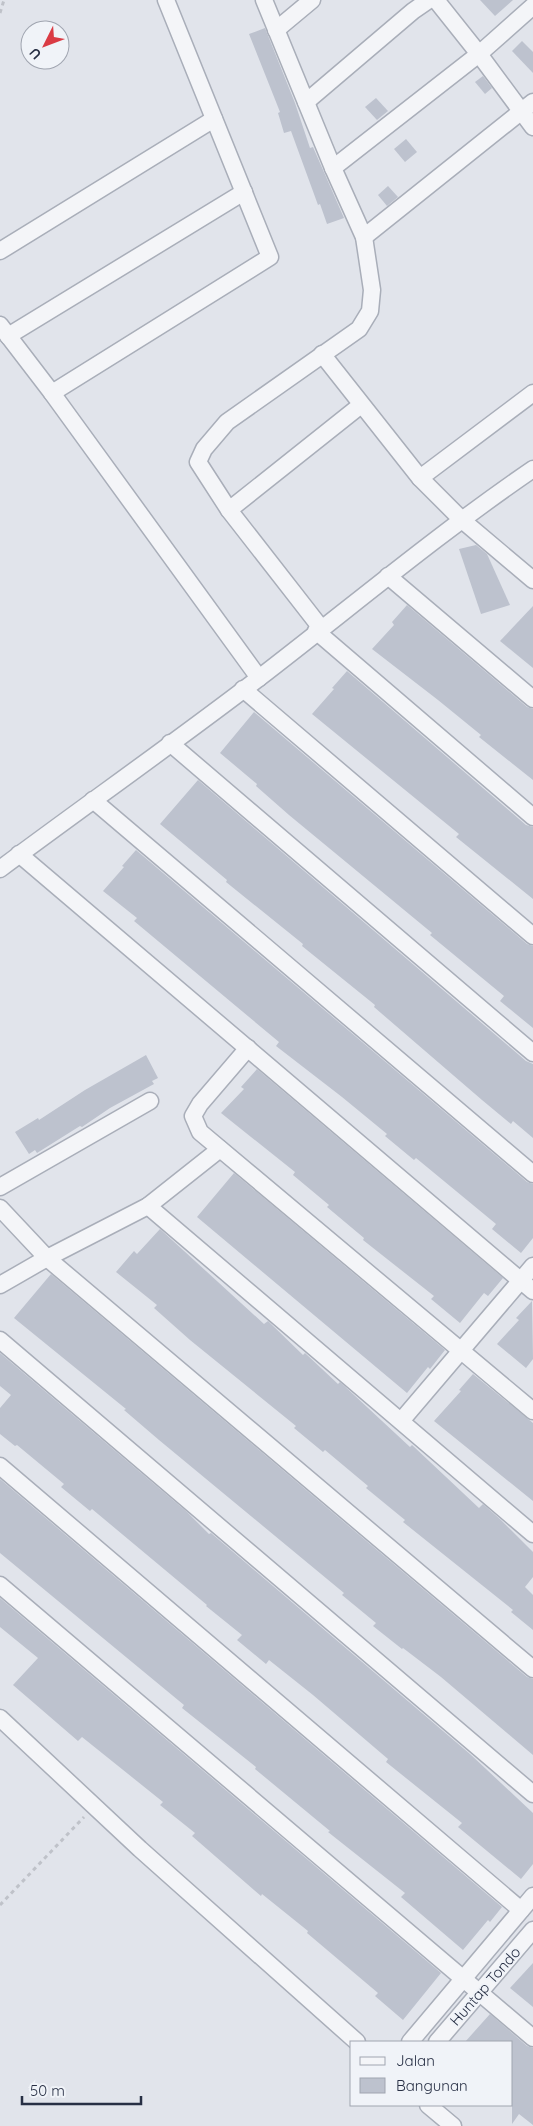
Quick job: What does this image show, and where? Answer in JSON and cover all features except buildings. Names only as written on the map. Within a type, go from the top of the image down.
[{"type":"street","points":[[52,393],[270,257],[166,0]]},
{"type":"street","points":[[264,0],[364,238],[372,290],[370,311],[359,328],[227,422],[204,449],[198,462],[228,510],[318,630],[533,817]]},
{"type":"street","points":[[276,30],[312,0]]},
{"type":"street","points":[[306,102],[409,6],[430,0]]},
{"type":"street","points":[[436,0],[479,54],[528,107],[533,127]]},
{"type":"street","points":[[333,168],[479,54],[533,6]]},
{"type":"street","points":[[364,238],[528,107]]},
{"type":"street","points":[[0,251],[214,119]]},
{"type":"street","points":[[244,192],[4,331],[52,393],[259,678]]},
{"type":"street","points":[[322,354],[420,478],[462,520],[533,580]]},
{"type":"street","points":[[420,478],[533,393]]},
{"type":"street","points":[[228,510],[362,406]]},
{"type":"street","points":[[0,869],[259,678],[318,630],[462,520],[533,470]]},
{"type":"street","points":[[388,576],[533,699]]},
{"type":"street","points":[[243,689],[533,936]]},
{"type":"street","points":[[170,744],[533,1053]]},
{"type":"street","points":[[94,800],[533,1174]]},
{"type":"street","points":[[19,854],[527,1286]]},
{"type":"street","points":[[248,1048],[200,1104],[193,1116],[200,1132],[533,1411]]},
{"type":"street","points":[[0,1187],[150,1101]]},
{"type":"street","points":[[0,1285],[47,1258],[148,1206],[220,1149]]},
{"type":"street","points":[[148,1206],[533,1534]]},
{"type":"street","points":[[0,1208],[47,1258],[533,1669]]},
{"type":"street","points":[[401,1421],[461,1350],[527,1286],[533,1266]]},
{"type":"street","points":[[0,1340],[533,1794]]},
{"type":"street","points":[[0,1466],[521,1910]]},
{"type":"street","points":[[0,1585],[533,2038]]},
{"type":"street","points":[[0,1718],[94,1806],[356,2041]]},
{"type":"street","points":[[411,2041],[533,1896]]},
{"type":"street","name":"Huntap Tondo","points":[[438,2041],[533,1930]]},
{"type":"street","points":[[429,2106],[453,2126]]},
{"type":"path","points":[[0,13],[4,0]]},
{"type":"path","points":[[0,1905],[94,1806]]}]
